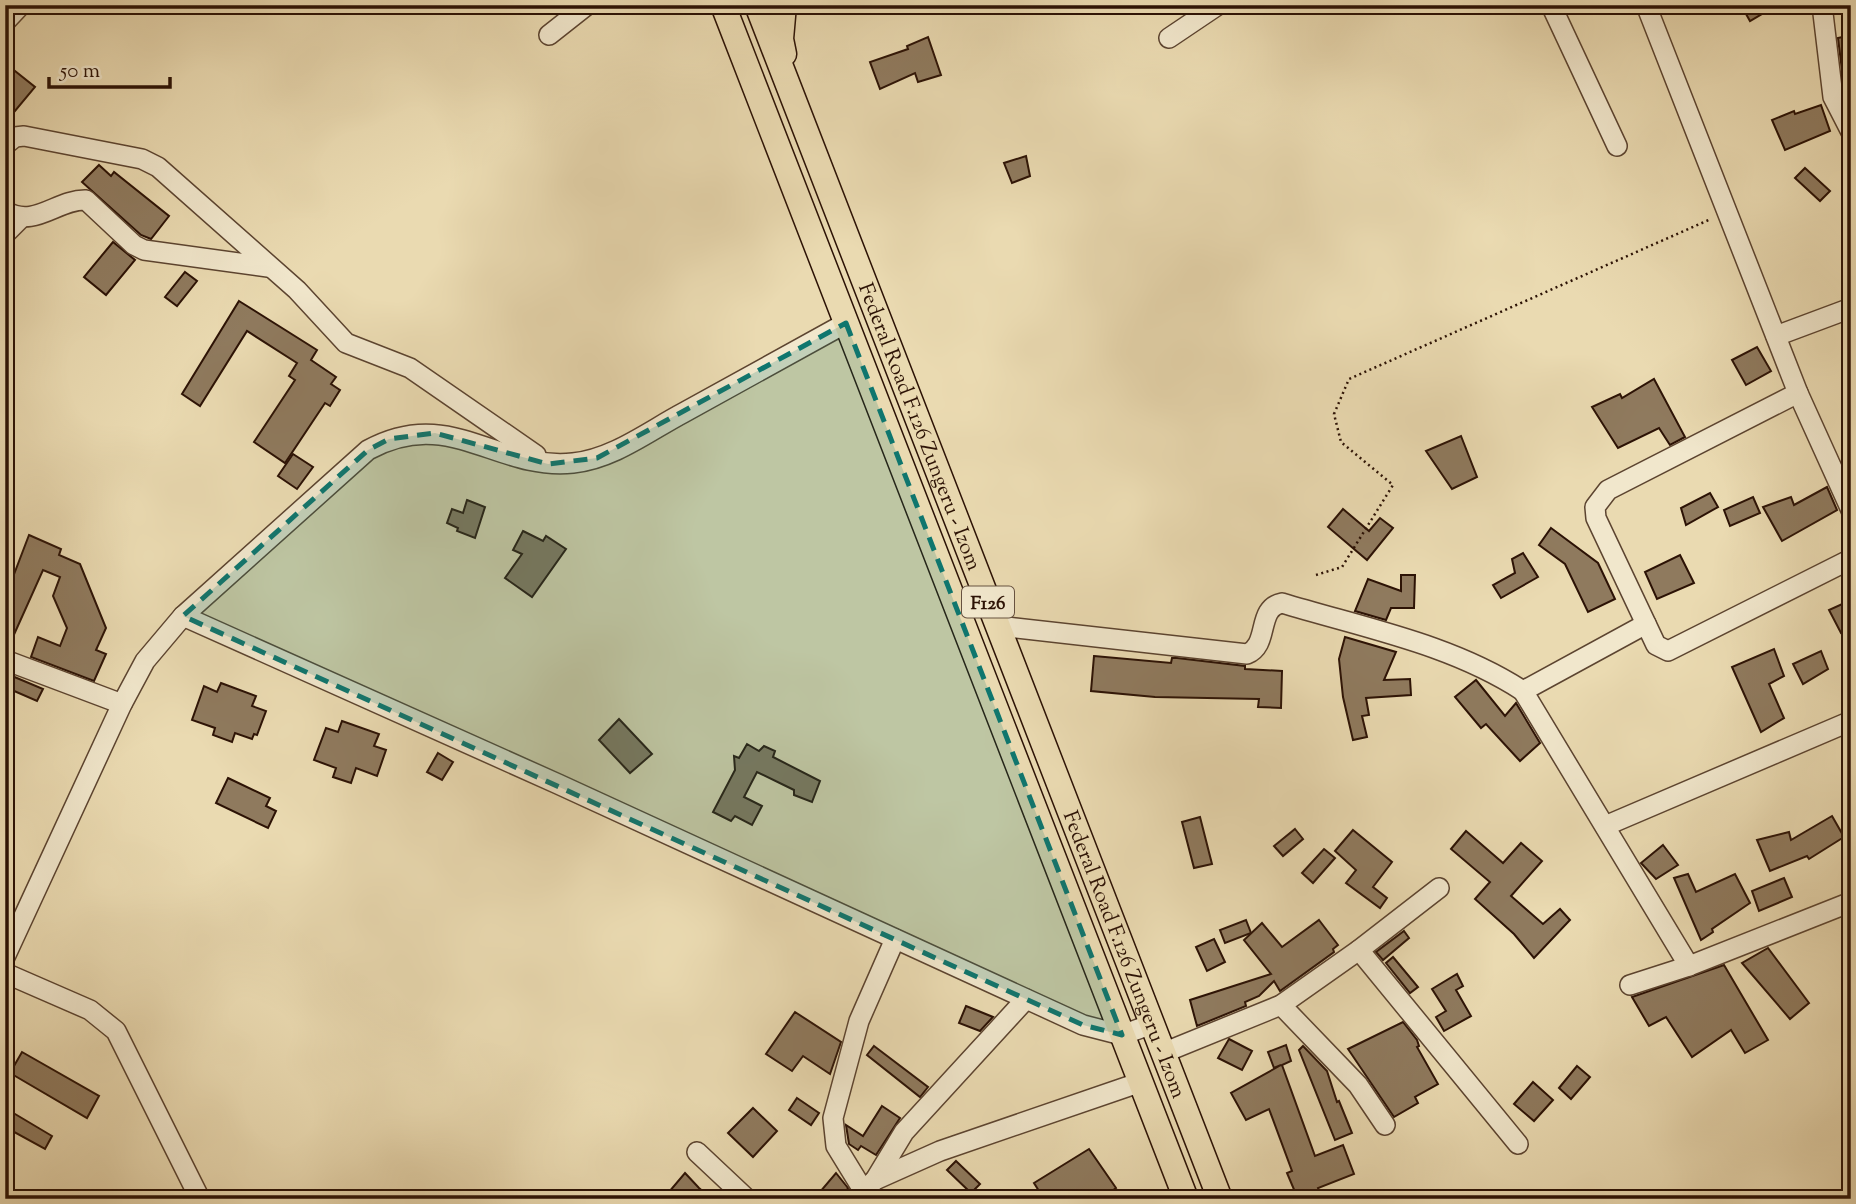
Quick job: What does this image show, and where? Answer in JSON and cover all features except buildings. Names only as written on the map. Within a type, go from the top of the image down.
[{"type":"main road","name":"Federal Road F.126 Zungeru - Izom","points":[[723,5],[1186,1199]]},
{"type":"main road","name":"Federal Road F.126 Zungeru - Izom","points":[[757,5],[1220,1199]]},
{"type":"main road","points":[[784,5],[781,39],[789,89]]},
{"type":"street","points":[[5,22],[21,5]]},
{"type":"street","points":[[549,34],[587,5]]},
{"type":"street","points":[[1169,38],[1218,5]]},
{"type":"street","points":[[1551,5],[1617,146]]},
{"type":"street","points":[[1646,5],[1798,393],[1851,510]]},
{"type":"street","points":[[1824,6],[1833,97],[1851,132]]},
{"type":"street","points":[[5,145],[15,137],[24,136],[142,159],[159,167],[296,290],[346,343],[410,368],[548,464]]},
{"type":"street","points":[[5,234],[13,214],[38,216],[76,200],[86,200],[134,245],[144,250],[268,267]]},
{"type":"street","points":[[1776,336],[1851,308]]},
{"type":"street","points":[[5,957],[122,704],[145,661],[183,616],[368,450],[389,439],[413,433],[435,433],[548,464],[597,458],[846,323]]},
{"type":"street","points":[[1798,393],[1608,490],[1595,507],[1596,517],[1657,645],[1668,651],[1851,559]]},
{"type":"street","points":[[998,626],[1247,654],[1259,645],[1267,613],[1282,603],[1455,655],[1490,670],[1523,691],[1689,965]]},
{"type":"street","points":[[183,616],[1083,1025],[1122,1035],[1152,1024]]},
{"type":"street","points":[[1523,691],[1646,624]]},
{"type":"street","points":[[5,660],[122,704]]},
{"type":"street","points":[[1605,826],[1851,721]]},
{"type":"street","points":[[1163,1053],[1281,1005],[1359,950],[1439,888]]},
{"type":"street","points":[[1630,985],[1851,902]]},
{"type":"street","points":[[864,1189],[836,1146],[833,1118],[859,1020],[894,939]]},
{"type":"street","points":[[1359,950],[1518,1144]]},
{"type":"street","points":[[5,972],[90,1010],[116,1031],[200,1199]]},
{"type":"street","points":[[864,1189],[904,1132],[1026,999]]},
{"type":"street","points":[[1281,1005],[1358,1085],[1385,1125]]},
{"type":"street","points":[[864,1189],[940,1151],[1141,1082]]},
{"type":"street","points":[[697,1152],[747,1199]]},
{"type":"path","points":[[1316,575],[1342,567],[1393,485],[1341,442],[1335,414],[1349,379],[1727,212]]},
{"type":"highlighted area","points":[[846,323],[1122,1035],[1083,1025],[183,616],[368,450],[389,439],[435,433],[548,464],[597,458]]}]
